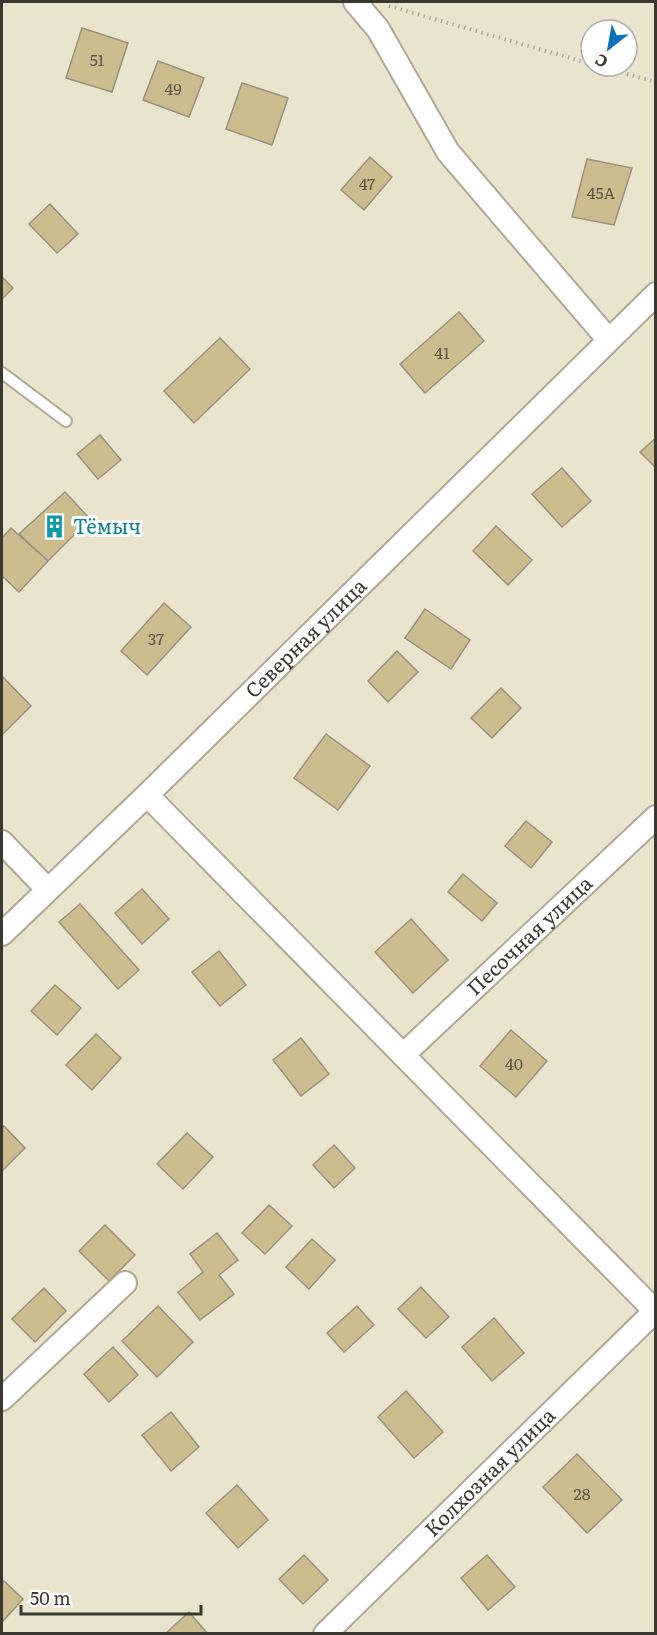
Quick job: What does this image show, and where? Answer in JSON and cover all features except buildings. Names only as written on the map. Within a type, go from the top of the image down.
[{"type":"street","points":[[355,2],[378,28],[448,152],[608,339]]},
{"type":"street","name":"Северная улица","points":[[2,934],[147,795],[656,294]]},
{"type":"street","points":[[147,795],[655,1310]]},
{"type":"street","name":"Песочная улица","points":[[403,1055],[656,817]]},
{"type":"street","points":[[2,842],[47,889]]},
{"type":"street","points":[[2,1398],[125,1283]]},
{"type":"street","name":"Колхозная улица","points":[[325,1634],[655,1310]]},
{"type":"lane","points":[[2,373],[66,421]]},
{"type":"path","points":[[386,5],[579,61]]},
{"type":"path","points":[[639,77],[656,82]]},
{"type":"place","name":"Тёмыч","points":[[55,527]]}]
